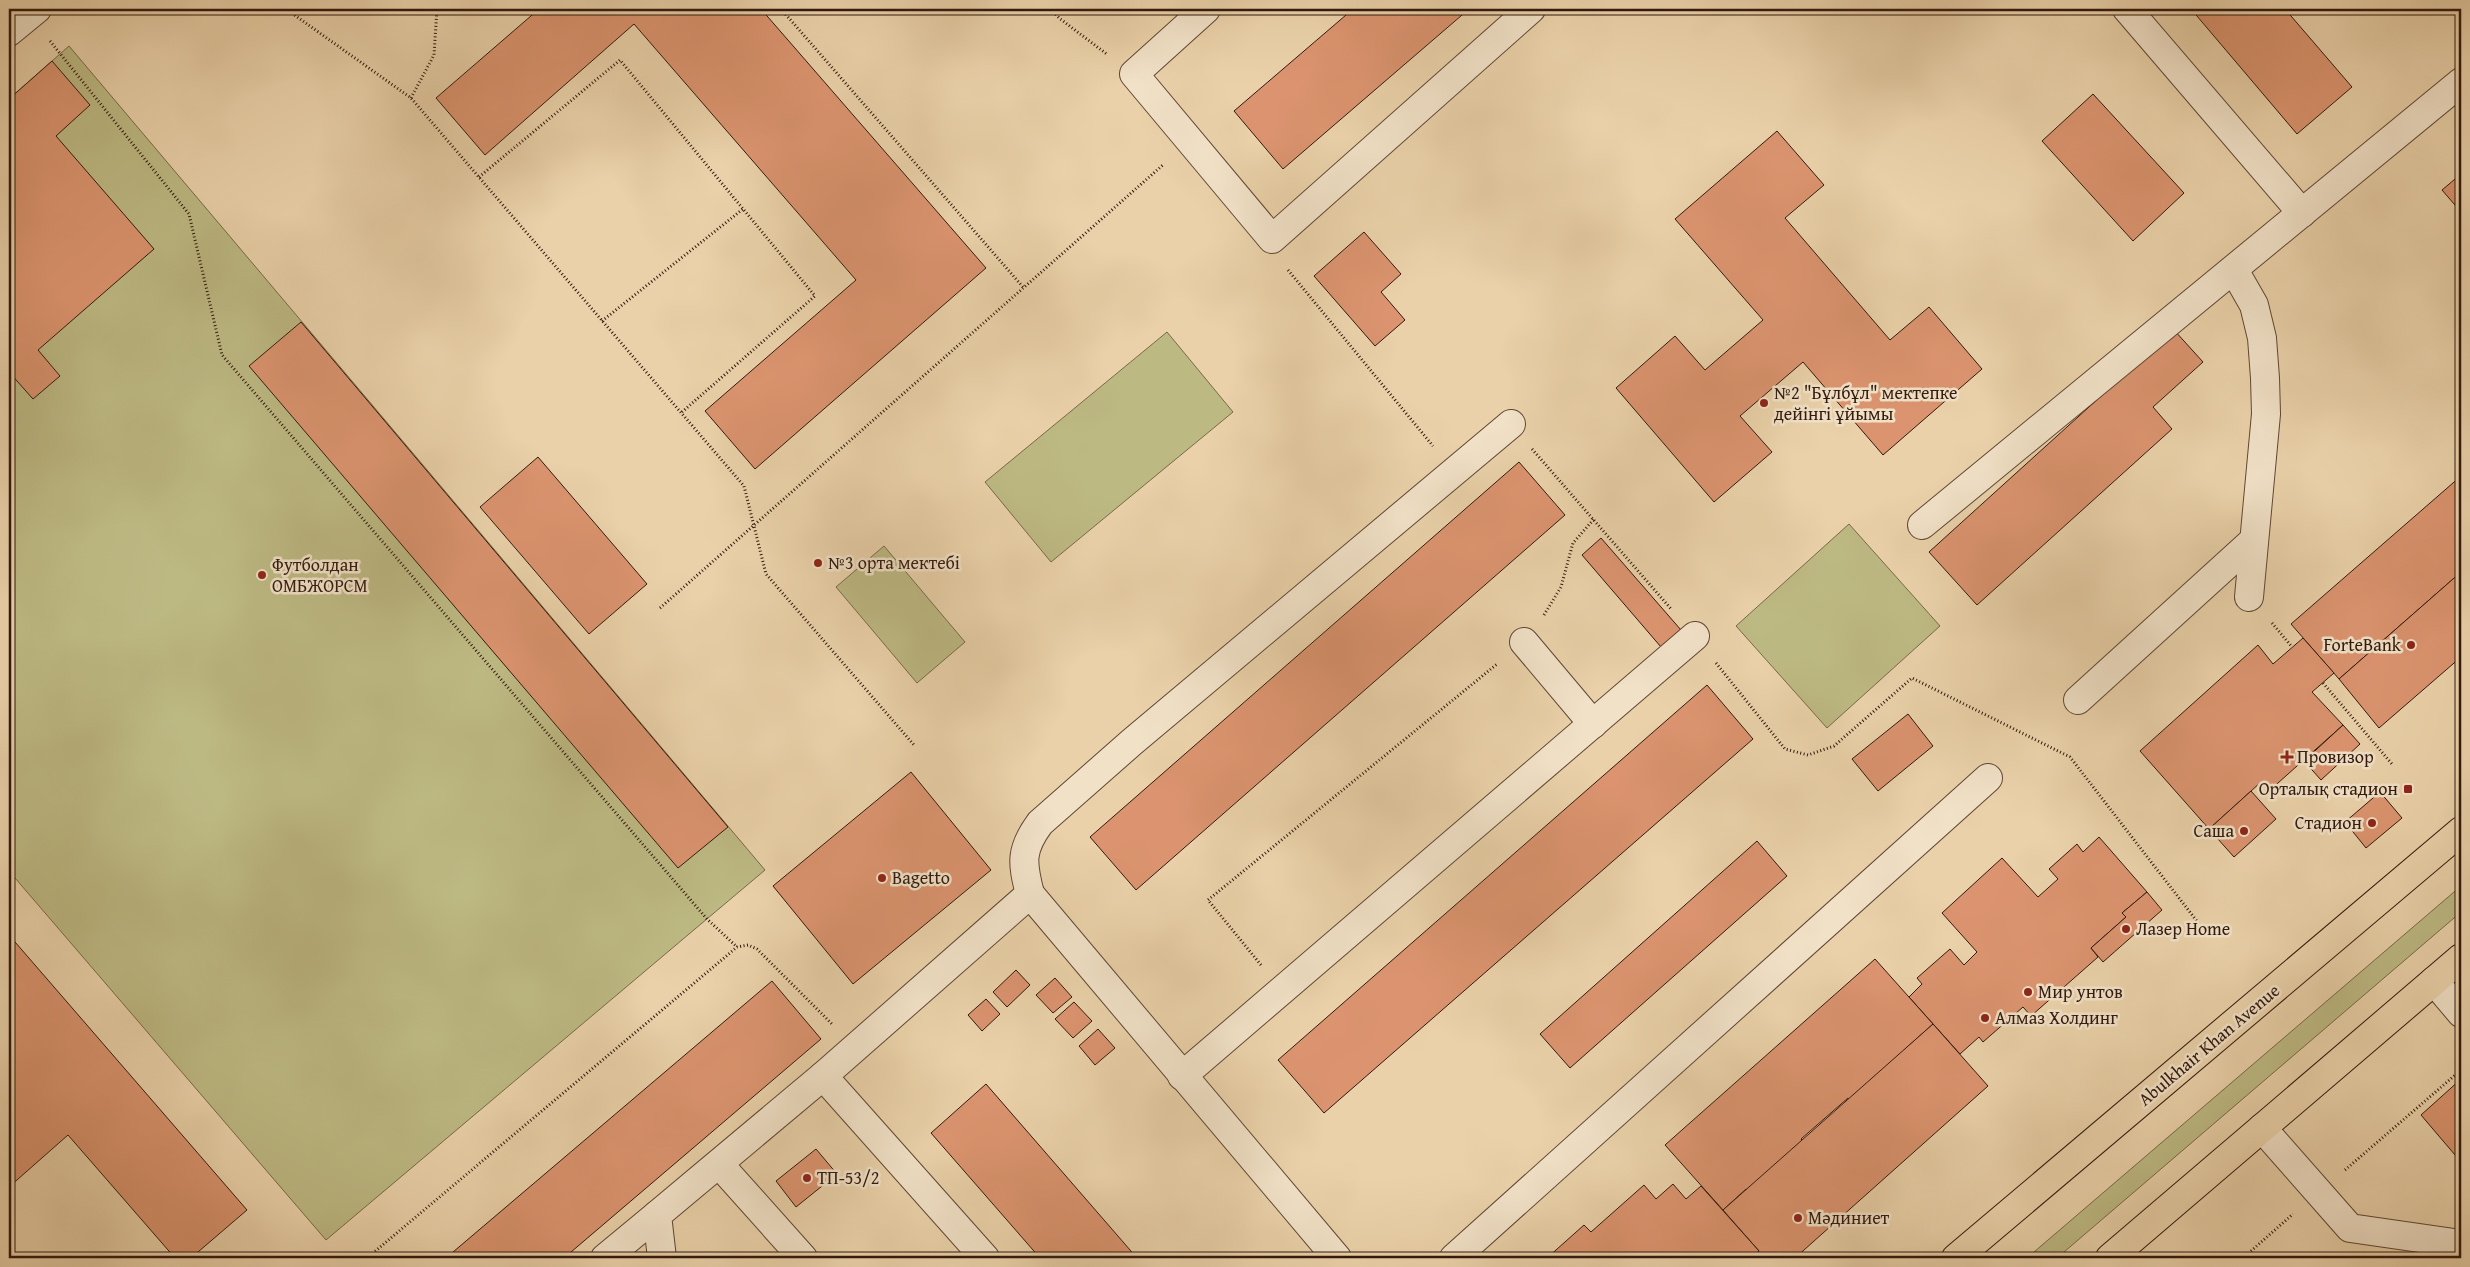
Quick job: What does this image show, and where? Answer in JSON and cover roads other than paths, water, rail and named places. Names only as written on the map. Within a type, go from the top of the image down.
[{"type":"main road","name":"Abulkhair Khan Avenue","points":[[1956,1258],[2461,832]]},
{"type":"main road","points":[[2110,1258],[2461,958]]},
{"type":"lane","points":[[1206,9],[1134,74],[1272,239],[1531,9]]},
{"type":"lane","points":[[2127,9],[2302,213]]},
{"type":"lane","points":[[1922,526],[2461,82]]},
{"type":"lane","points":[[2234,270],[2254,305],[2262,338],[2265,378],[2266,414],[2249,596]]},
{"type":"lane","points":[[1337,1258],[1030,894],[1023,858],[1028,839],[1040,823],[1132,742],[1511,424]]},
{"type":"lane","points":[[2078,700],[2254,540]]},
{"type":"lane","points":[[1182,1076],[1695,636]]},
{"type":"lane","points":[[1524,642],[1593,724]]},
{"type":"lane","points":[[1454,1258],[1988,778]]},
{"type":"lane","points":[[605,1258],[856,1047],[1030,894]]},
{"type":"lane","points":[[2434,981],[2461,1013]]},
{"type":"lane","points":[[822,1076],[985,1258]]},
{"type":"lane","points":[[2262,1128],[2350,1228],[2461,1244]]},
{"type":"lane","points":[[719,1164],[803,1258]]},
{"type":"lane","points":[[657,1215],[662,1258]]},
{"type":"place","name":"№2 \"Бұлбұл\" мектепке дейінгі ұйымы","points":[[1764,403]]},
{"type":"place","name":"№3 орта мектебі","points":[[818,563]]},
{"type":"place","name":"Футболдан ОМБЖОРСМ","points":[[262,575]]},
{"type":"place","name":"ForteBank","points":[[2411,645]]},
{"type":"place","name":"Провизор","points":[[2287,757]]},
{"type":"place","name":"Орталық стадион","points":[[2408,789]]},
{"type":"place","name":"Стадион","points":[[2372,823]]},
{"type":"place","name":"Саша","points":[[2244,831]]},
{"type":"place","name":"Bagetto","points":[[882,878]]},
{"type":"place","name":"Лазер Home","points":[[2126,929]]},
{"type":"place","name":"Мир унтов","points":[[2028,992]]},
{"type":"place","name":"Алмаз Холдинг","points":[[1985,1018]]},
{"type":"place","name":"ТП-53/2","points":[[807,1178]]},
{"type":"place","name":"Мәдиниет","points":[[1798,1218]]}]
